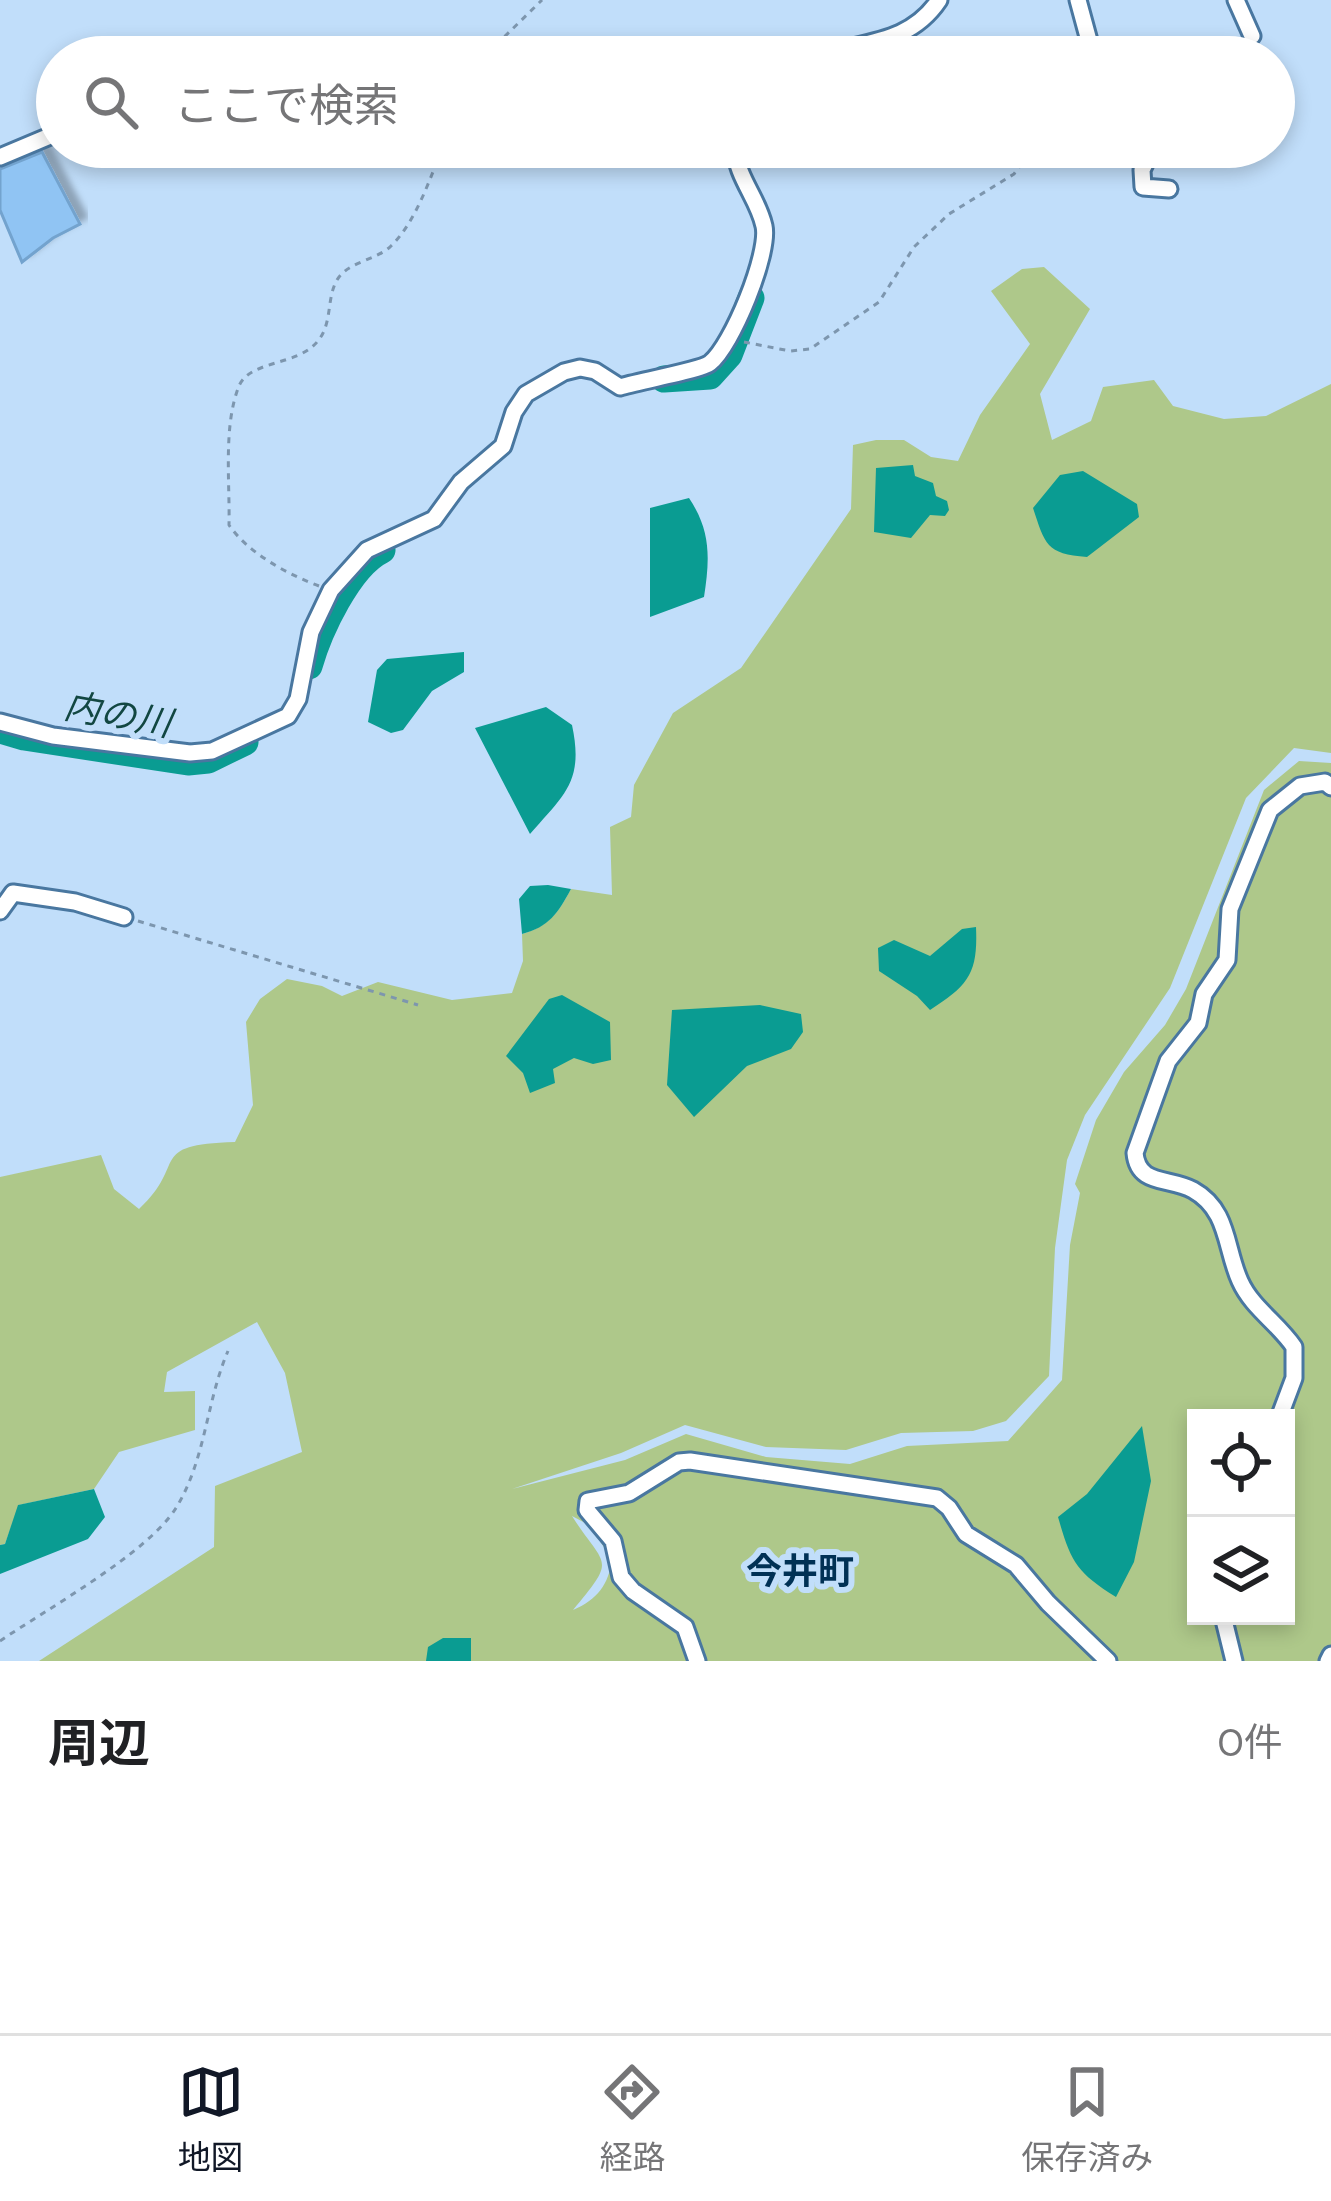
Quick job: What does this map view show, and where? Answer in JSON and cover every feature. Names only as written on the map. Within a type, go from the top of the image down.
[{"type":"street","points":[[900,36],[927,18],[939,0]]},
{"type":"street","points":[[1078,0],[1088,36]]},
{"type":"street","points":[[1236,0],[1252,36]]},
{"type":"street","points":[[0,157],[36,142]]},
{"type":"street","points":[[0,722],[53,736],[134,748],[212,752],[288,716],[298,699],[311,632],[332,590],[367,550],[434,519],[460,482],[503,446],[514,412],[526,394],[580,368],[595,371],[620,387],[707,367],[730,340],[765,229],[738,168]]},
{"type":"street","points":[[1143,168],[1143,187],[1169,189]]},
{"type":"street","points":[[1282,1409],[1294,1378],[1294,1347],[1252,1302],[1240,1281],[1229,1238],[1209,1202],[1193,1191],[1145,1177],[1136,1168],[1135,1154],[1168,1061],[1198,1023],[1204,994],[1227,959],[1230,909],[1270,810],[1300,786],[1325,782],[1331,787]]},
{"type":"street","points":[[0,911],[13,893],[75,902],[124,917]]},
{"type":"street","points":[[697,1661],[685,1628],[632,1591],[621,1577],[613,1541],[587,1510],[588,1501],[629,1493],[679,1462],[690,1461],[937,1498],[966,1534],[1016,1565],[1048,1604],[1108,1661]]},
{"type":"street","points":[[1225,1625],[1234,1661]]},
{"type":"path","points":[[506,36],[542,0]]},
{"type":"path","points":[[332,590],[293,576],[237,537],[229,525],[232,418],[240,382],[252,370],[293,360],[317,342],[328,323],[340,274],[390,248],[417,208],[434,168]]},
{"type":"path","points":[[749,342],[810,349],[879,302],[914,248],[949,214],[1018,168]]},
{"type":"path","points":[[124,917],[418,1005]]},
{"type":"path","points":[[0,1641],[149,1537],[176,1509],[206,1436],[209,1402],[228,1351]]},
{"type":"shaded area","points":[[1044,267],[1090,309],[1040,394],[1052,440],[1091,421],[1103,387],[1154,380],[1173,406],[1224,419],[1266,416],[1331,384],[1331,753],[1294,748],[1246,798],[1170,988],[1085,1115],[1067,1160],[1055,1248],[1049,1376],[1006,1421],[973,1431],[901,1433],[846,1450],[766,1447],[685,1425],[621,1453],[512,1489],[625,1460],[686,1434],[766,1457],[850,1464],[907,1446],[1008,1441],[1062,1380],[1070,1245],[1080,1193],[1075,1184],[1096,1120],[1124,1072],[1165,1025],[1186,989],[1264,790],[1299,761],[1331,763],[1331,1661],[39,1661],[214,1547],[215,1486],[302,1452],[285,1373],[257,1322],[167,1372],[164,1392],[195,1391],[195,1430],[119,1452],[94,1489],[19,1505],[5,1544],[0,1545],[0,1177],[101,1155],[114,1189],[139,1209],[178,1152],[235,1142],[253,1105],[246,1022],[260,999],[287,979],[322,986],[342,996],[378,982],[452,1000],[512,993],[523,961],[522,934],[552,918],[571,889],[612,895],[610,827],[631,817],[634,785],[673,713],[741,668],[851,509],[853,445],[904,440],[931,457],[958,461],[980,415],[1030,344],[991,291],[1022,269]],"holes":[[[572,1516],[589,1525],[612,1559],[600,1590],[573,1610],[601,1570],[599,1554]]]},
{"type":"shaded area","points":[[913,465],[915,476],[933,483],[936,496],[947,501],[949,510],[945,516],[930,515],[911,538],[874,532],[876,468]]},
{"type":"shaded area","points":[[1083,471],[1137,504],[1139,517],[1087,557],[1049,545],[1033,508],[1060,475]]},
{"type":"shaded area","points":[[689,498],[707,545],[704,597],[650,617],[650,508]]},
{"type":"shaded area","points":[[464,652],[464,672],[432,691],[403,730],[391,733],[368,722],[377,670],[387,659]]},
{"type":"shaded area","points":[[546,707],[572,725],[575,760],[569,786],[530,834],[475,728]]},
{"type":"shaded area","points":[[530,886],[571,889],[552,918],[522,934],[519,899]]},
{"type":"shaded area","points":[[976,927],[973,967],[954,993],[930,1010],[879,971],[878,948],[894,940],[930,956],[962,929]]},
{"type":"shaded area","points":[[562,995],[610,1022],[611,1060],[593,1064],[574,1058],[553,1069],[555,1083],[530,1093],[523,1073],[506,1056],[549,999]]},
{"type":"shaded area","points":[[760,1005],[801,1014],[803,1032],[791,1049],[747,1066],[694,1117],[667,1085],[672,1010]]},
{"type":"shaded area","points":[[1142,1426],[1151,1481],[1134,1562],[1116,1597],[1077,1564],[1058,1517],[1087,1494]]},
{"type":"shaded area","points":[[94,1489],[105,1517],[88,1539],[0,1574],[0,1545],[5,1544],[18,1505]]},
{"type":"shaded area","points":[[443,1638],[471,1638],[471,1661],[426,1661],[428,1647]]},
{"type":"building","points":[[36,154],[36,168],[50,168],[80,224],[22,262],[0,210],[0,169]]},
{"type":"waterway","name":"内の川","points":[[664,379],[710,376],[729,355],[751,298]]},
{"type":"waterway","name":"内の川","points":[[309,666],[347,585],[382,550]]},
{"type":"waterway","name":"内の川","points":[[0,730],[188,762],[208,760],[245,742]]},
{"type":"district","name":"今井町","points":[[800,1571]]}]
